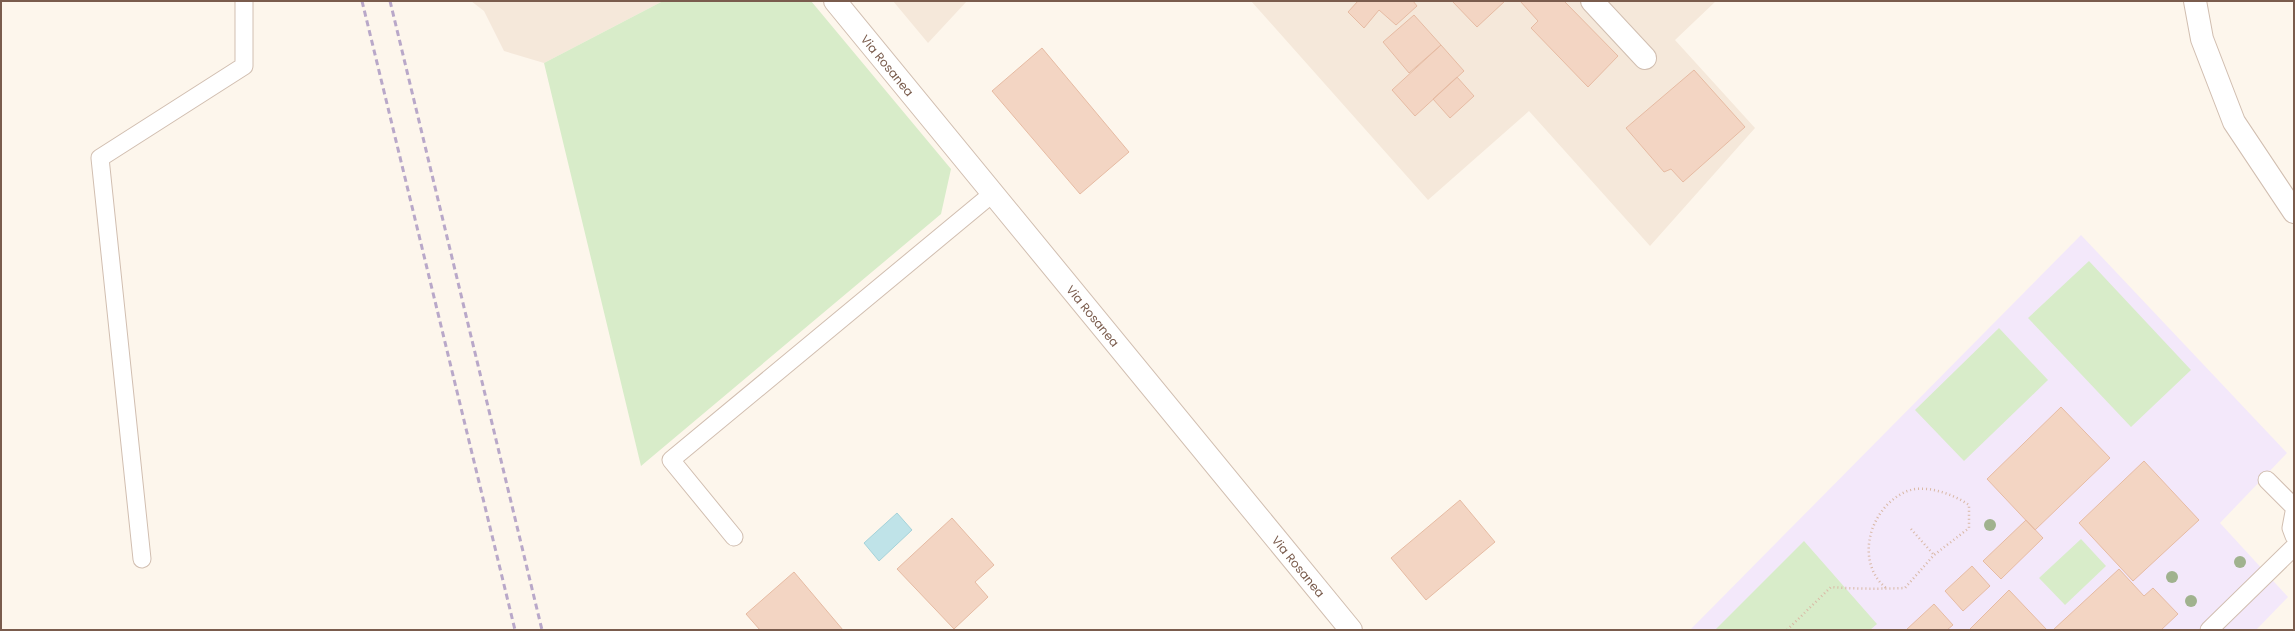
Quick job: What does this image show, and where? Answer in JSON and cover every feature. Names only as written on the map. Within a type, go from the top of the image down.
[{"type":"street","name":"Via Rosanea","points":[[835,1],[1351,630]]},
{"type":"street","points":[[1592,1],[1645,58]]},
{"type":"street","points":[[2195,1],[2202,39],[2234,122],[2294,212]]},
{"type":"lane","points":[[142,559],[100,158],[244,66],[244,1]]},
{"type":"lane","points":[[734,537],[671,460],[992,194]]},
{"type":"lane","points":[[2267,480],[2294,507]]},
{"type":"lane","points":[[2294,512],[2291,528],[2294,536]]},
{"type":"lane","points":[[2209,630],[2294,546]]},
{"type":"path","points":[[1787,630],[1831,587],[1887,589],[1905,588],[1934,555],[1969,528],[1969,505],[1937,490],[1906,492],[1891,502],[1880,513],[1872,528],[1868,542],[1873,573],[1880,583],[1887,589]]},
{"type":"path","points":[[1911,529],[1934,555]]},
{"type":"shaded area","points":[[471,1],[663,1],[544,63],[504,51],[484,11]]},
{"type":"shaded area","points":[[893,1],[967,1],[928,43]]},
{"type":"shaded area","points":[[1251,1],[1716,1],[1675,40],[1755,128],[1650,246],[1529,111],[1428,200]]},
{"type":"shaded area","points":[[2081,235],[2287,453],[2220,523],[2288,597],[2256,630],[1690,630]]},
{"type":"green space","points":[[663,1],[811,1],[951,169],[941,214],[641,466],[544,63]]},
{"type":"green space","points":[[2089,261],[2191,370],[2131,427],[2028,318]]},
{"type":"green space","points":[[1999,328],[2048,380],[1964,461],[1915,410]]},
{"type":"green space","points":[[2081,539],[2106,566],[2065,605],[2039,578]]},
{"type":"green space","points":[[1804,541],[1877,624],[1870,630],[1715,630]]},
{"type":"water","points":[[897,513],[912,530],[879,561],[864,543]]},
{"type":"building","points":[[1358,1],[1413,1],[1417,6],[1396,25],[1379,10],[1364,28],[1348,12]]},
{"type":"building","points":[[1452,1],[1505,1],[1477,27]]},
{"type":"building","points":[[1520,1],[1564,1],[1618,56],[1588,87],[1531,28],[1538,21]]},
{"type":"building","points":[[1414,15],[1441,45],[1409,73],[1383,42]]},
{"type":"building","points":[[1441,45],[1464,71],[1415,116],[1392,90]]},
{"type":"building","points":[[1042,48],[1129,152],[1080,194],[992,91]]},
{"type":"building","points":[[1694,70],[1745,127],[1683,182],[1671,169],[1664,172],[1626,128]]},
{"type":"building","points":[[1457,77],[1474,96],[1450,118],[1433,99]]},
{"type":"building","points":[[2061,407],[2110,458],[2035,530],[1987,479]]},
{"type":"building","points":[[2144,461],[2199,520],[2133,581],[2079,523]]},
{"type":"building","points":[[1460,500],[1495,542],[1426,600],[1391,558]]},
{"type":"building","points":[[952,518],[994,565],[975,582],[988,597],[954,629],[897,569]]},
{"type":"building","points":[[2026,520],[2043,538],[2001,579],[1983,561]]},
{"type":"building","points":[[1972,566],[1990,586],[1963,611],[1945,591]]},
{"type":"building","points":[[2119,569],[2144,596],[2153,588],[2178,614],[2161,630],[2053,630]]},
{"type":"building","points":[[794,572],[843,630],[760,630],[746,614]]},
{"type":"building","points":[[2009,590],[2047,630],[1969,630]]},
{"type":"building","points":[[1934,604],[1953,625],[1947,630],[1906,630]]},
{"type":"railway","points":[[362,1],[515,630]]},
{"type":"railway","points":[[390,1],[542,630]]}]
